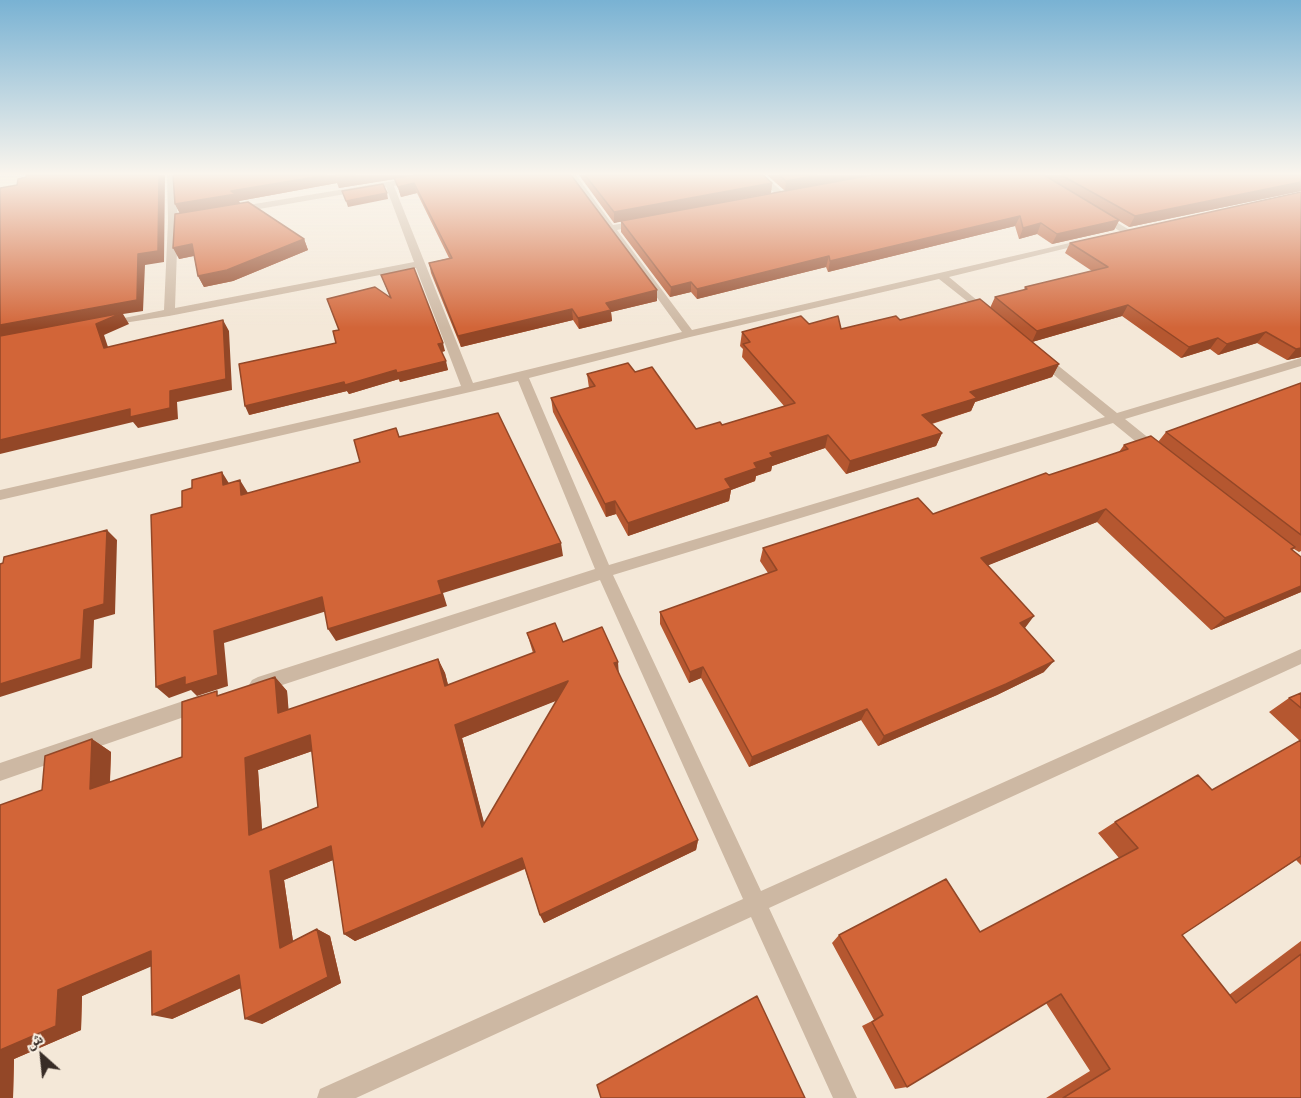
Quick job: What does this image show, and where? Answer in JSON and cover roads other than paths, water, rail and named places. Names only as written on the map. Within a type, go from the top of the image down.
[{"type":"street","points":[[169,313],[173,226]]},
{"type":"street","points":[[405,226],[468,387]]},
{"type":"street","points":[[620,226],[611,228],[689,334]]},
{"type":"street","points":[[0,495],[522,376],[689,334],[1122,234],[1112,226]]},
{"type":"street","points":[[101,325],[420,264]]},
{"type":"street","points":[[941,276],[996,321]]},
{"type":"street","points":[[1033,351],[1171,463]]},
{"type":"street","points":[[247,688],[604,572],[1301,362]]},
{"type":"street","points":[[522,376],[604,572],[845,1098]]},
{"type":"street","points":[[328,1098],[1301,656]]},
{"type":"street","points":[[0,772],[214,699]]}]
